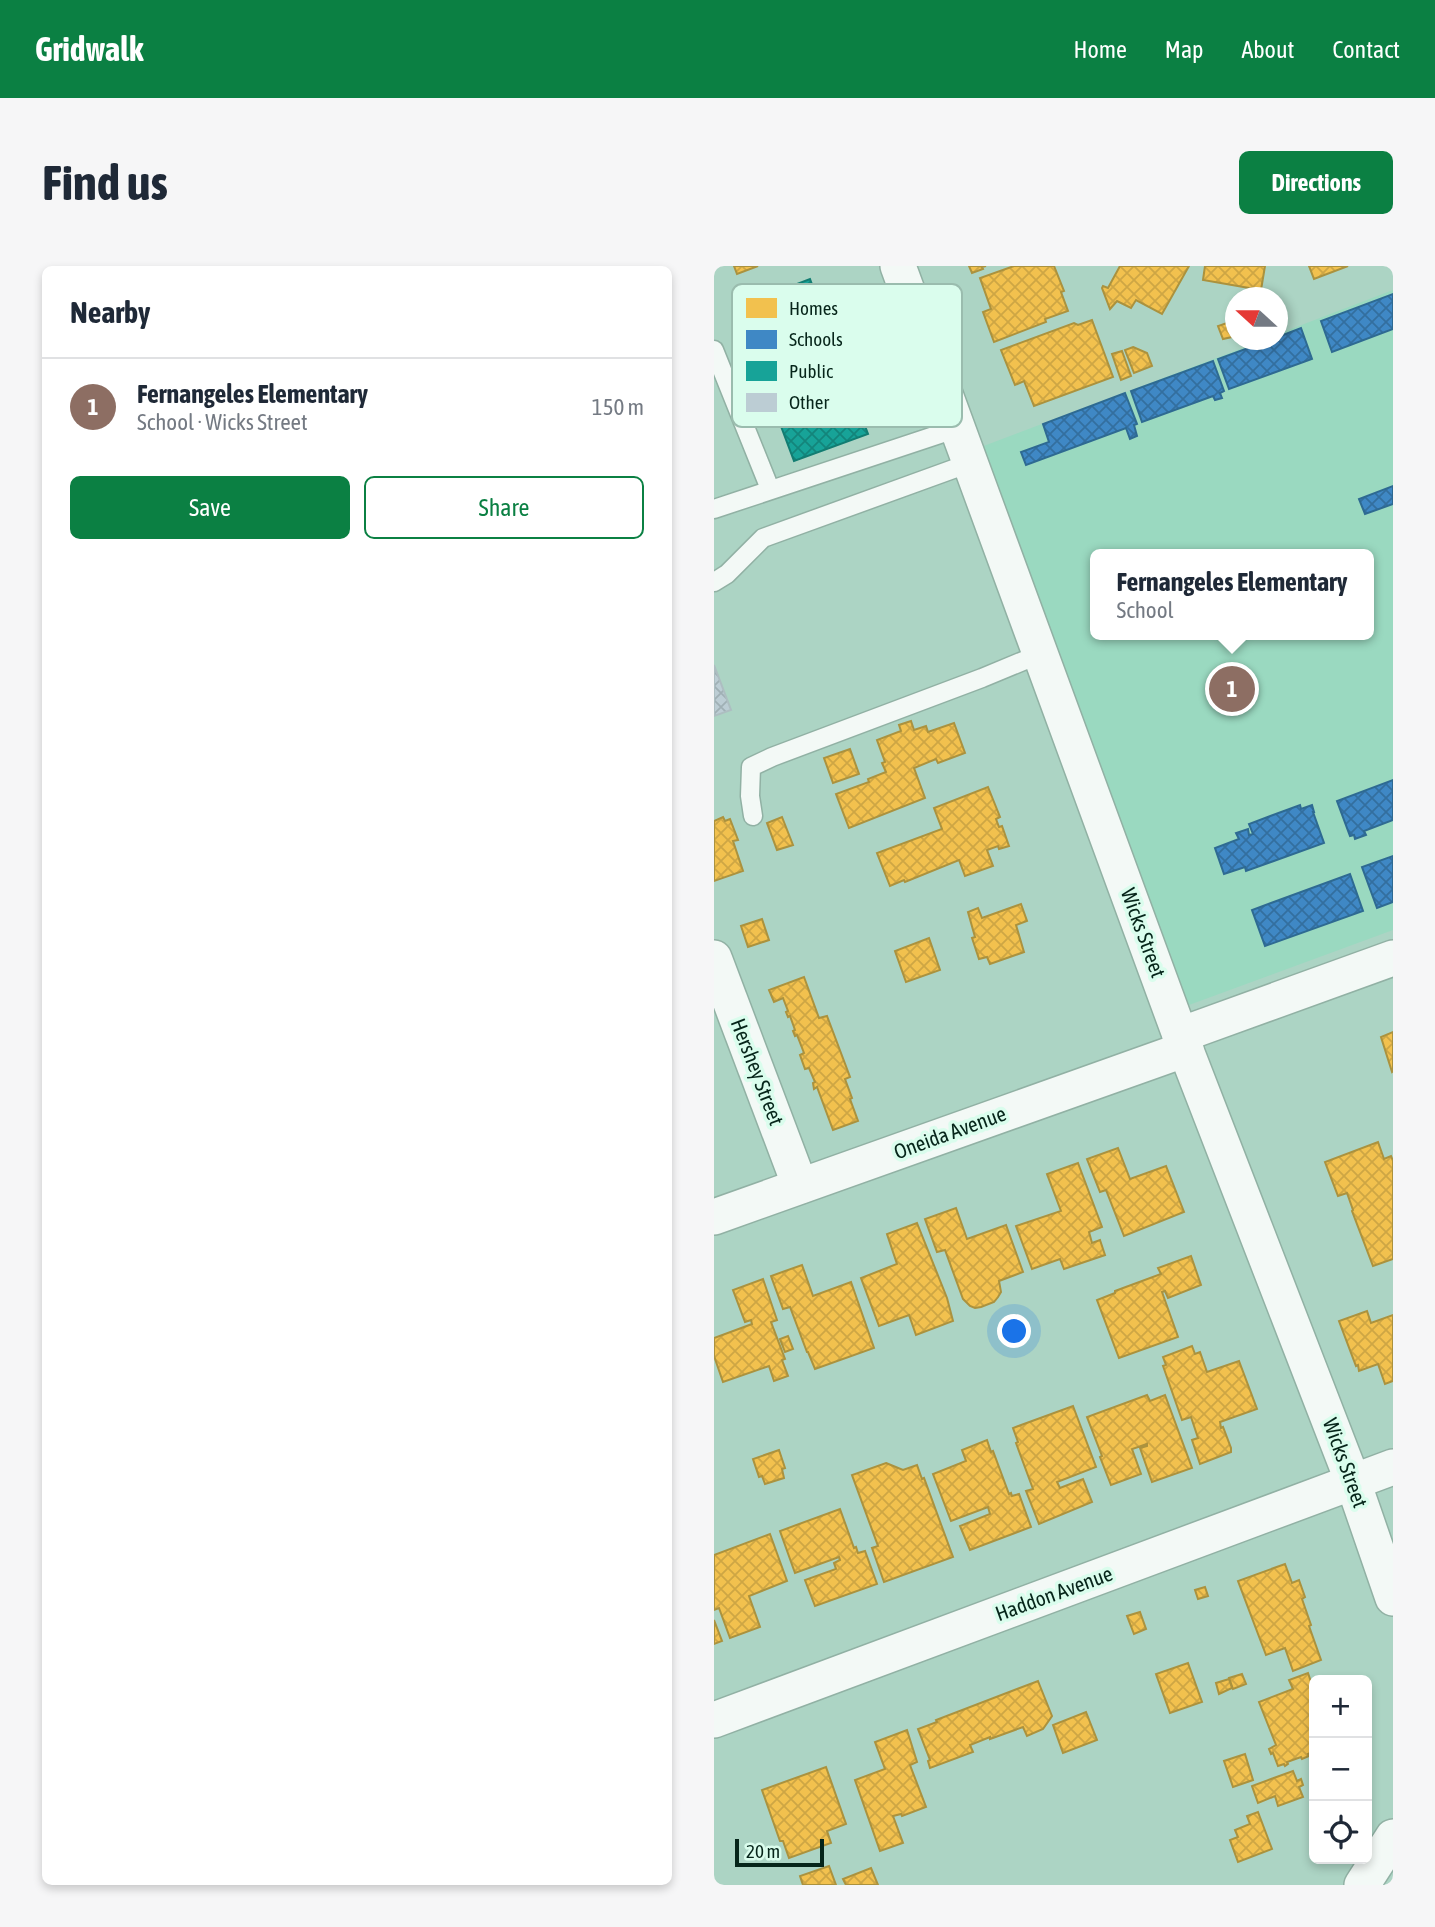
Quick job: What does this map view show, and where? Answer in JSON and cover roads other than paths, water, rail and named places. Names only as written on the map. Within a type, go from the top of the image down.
[{"type":"street","name":"Wicks Street","points":[[898,266],[905,284]]},
{"type":"street","name":"Wicks Street","points":[[958,428],[1183,1042],[1353,1482],[1393,1598]]},
{"type":"street","name":"Hershey Street","points":[[714,958],[800,1186]]},
{"type":"street","name":"Oneida Avenue","points":[[714,1217],[1183,1042],[1393,958]]},
{"type":"street","name":"Haddon Avenue","points":[[714,1720],[1393,1467]]},
{"type":"street","points":[[1363,1885],[1393,1837]]},
{"type":"lane","points":[[714,350],[732,395]]},
{"type":"lane","points":[[745,427],[770,489]]},
{"type":"lane","points":[[714,509],[958,428]]},
{"type":"lane","points":[[714,582],[727,574],[763,538],[970,463]]},
{"type":"lane","points":[[752,816],[751,767],[1040,654]]},
{"type":"place","name":"Fernangeles Elementary","points":[[1232,689]]}]
